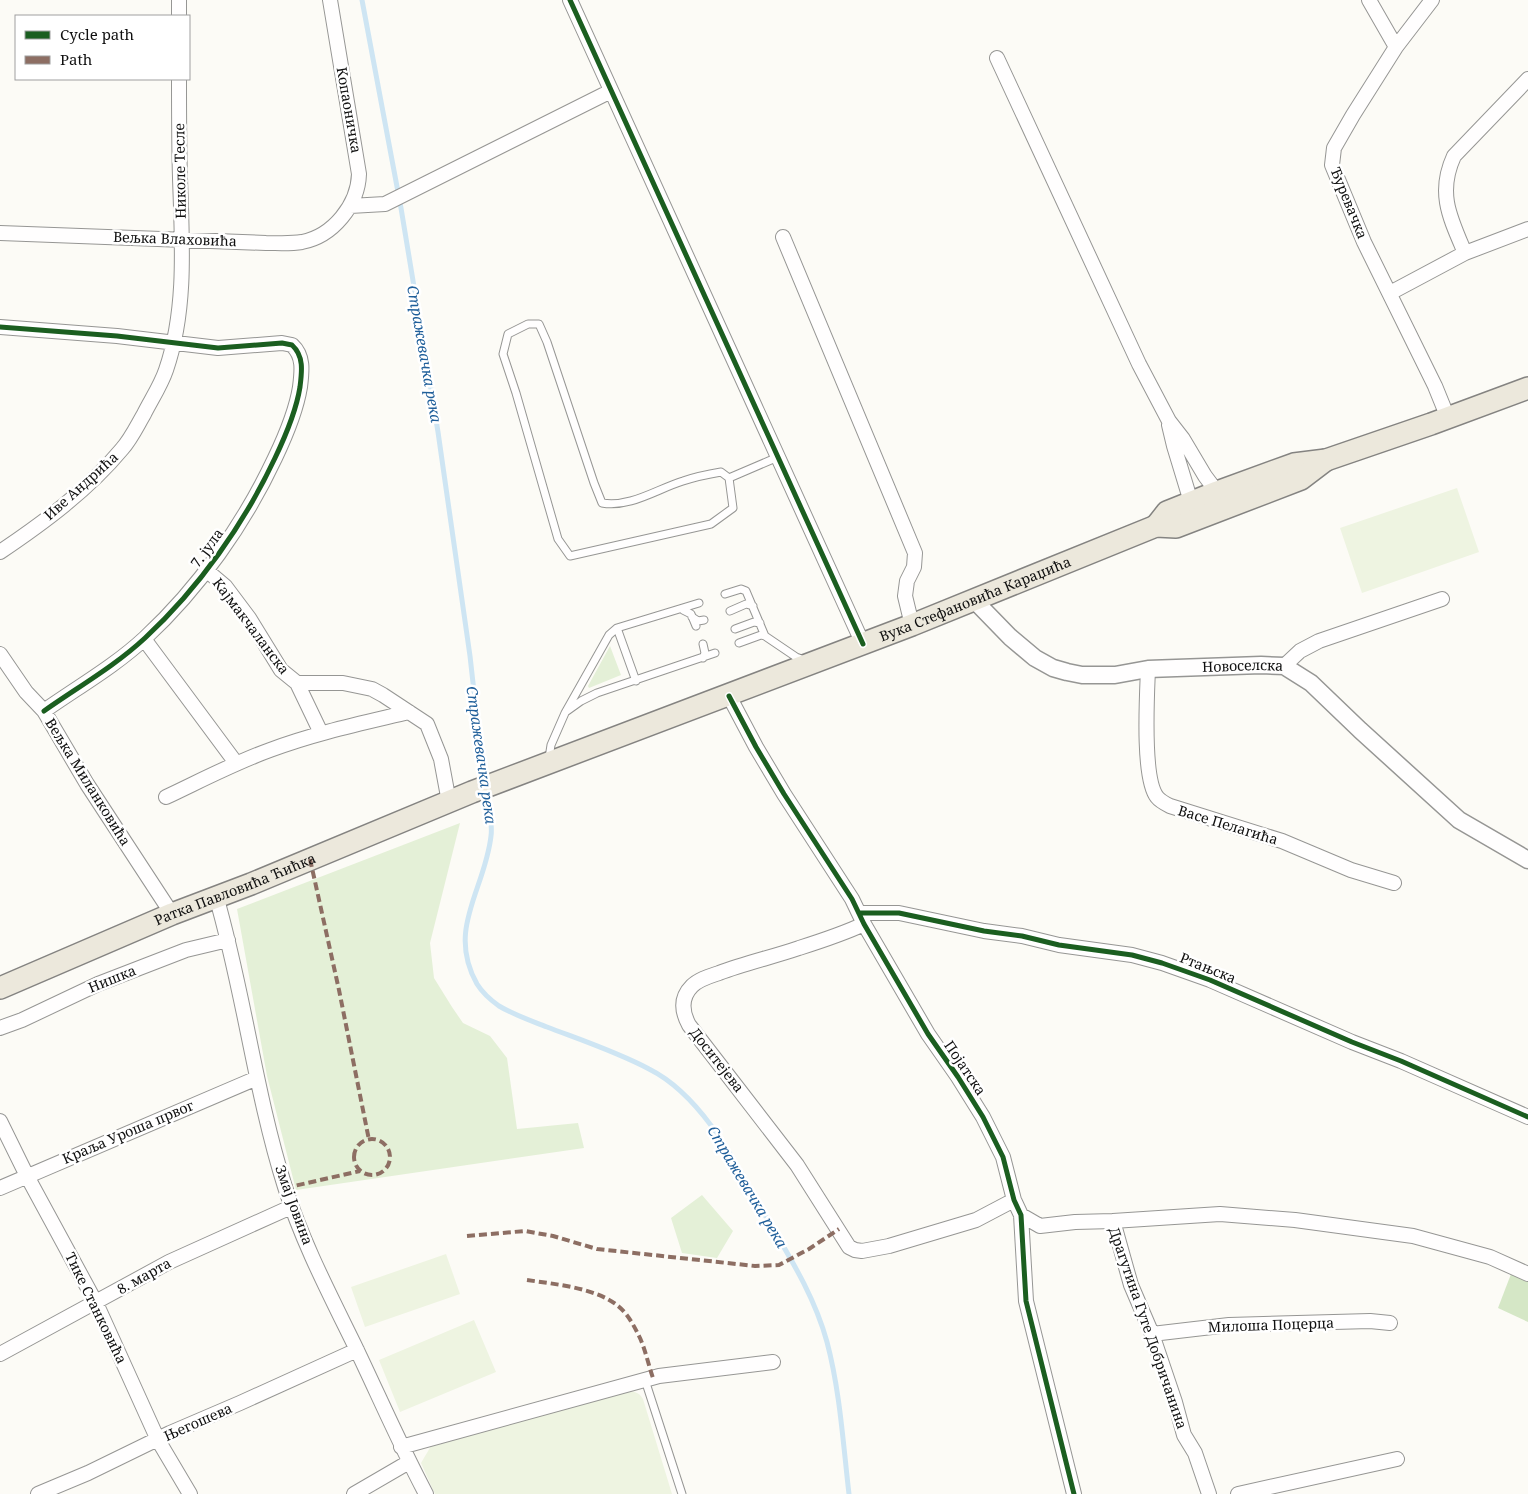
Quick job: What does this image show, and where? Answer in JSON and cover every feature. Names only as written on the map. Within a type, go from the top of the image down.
[{"type":"main road","name":"Вука Стефановића Караџића","points":[[1156,526],[1167,512],[1217,492],[1294,464],[1326,460],[1528,388]]},
{"type":"main road","name":"Вука Стефановића Караџића","points":[[472,792],[912,625],[1156,526],[1176,527],[1224,509],[1301,479],[1326,460]]},
{"type":"main road","name":"Ратка Павловића Ћићка","points":[[0,988],[172,914],[472,792]]},
{"type":"street","points":[[179,0],[179,15]]},
{"type":"street","name":"Копаоничка","points":[[330,0],[359,174],[359,186],[346,211]]},
{"type":"street","points":[[570,0],[863,644]]},
{"type":"street","points":[[1369,0],[1396,47]]},
{"type":"street","name":"Ђуревачка","points":[[1432,0],[1396,47],[1358,107],[1334,148],[1332,165],[1364,242],[1436,386],[1448,418]]},
{"type":"street","points":[[997,58],[1139,364],[1169,422],[1217,492]]},
{"type":"street","points":[[1465,252],[1450,217],[1444,192],[1449,168],[1454,156],[1528,79]]},
{"type":"street","name":"Николе Тесле","points":[[179,80],[181,263]]},
{"type":"street","points":[[346,211],[385,204],[611,92]]},
{"type":"street","name":"Вељка Влаховића","points":[[0,233],[266,243],[301,242],[322,234],[346,211]]},
{"type":"street","points":[[1390,293],[1465,252],[1528,229]]},
{"type":"street","points":[[783,237],[915,553],[914,567],[907,580],[904,596],[912,625]]},
{"type":"street","name":"Иве Андрића","points":[[0,552],[71,499],[123,448],[134,432],[166,371],[174,343],[181,263]]},
{"type":"street","points":[[0,327],[118,336],[174,343]]},
{"type":"street","name":"7. јула","points":[[44,712],[144,639],[181,601],[206,570],[252,504],[285,438],[296,406],[302,368],[300,354],[292,345],[218,348],[174,343]]},
{"type":"street","points":[[1169,422],[1174,446],[1191,502]]},
{"type":"street","name":"Кајмакчаланска","points":[[206,570],[224,586],[249,618],[281,670],[297,683],[321,734]]},
{"type":"street","points":[[1284,666],[1300,651],[1318,641],[1442,599]]},
{"type":"street","name":"Новоселска","points":[[974,600],[1024,650],[1035,658],[1052,668],[1082,675],[1114,675],[1148,669],[1261,665],[1284,666],[1311,683],[1459,820],[1528,860]]},
{"type":"street","points":[[144,639],[236,763]]},
{"type":"street","name":"Вељка Миланковића","points":[[0,654],[26,692],[44,712],[87,784],[172,914]]},
{"type":"street","name":"Васе Пелагића","points":[[1148,669],[1147,757],[1152,785],[1157,797],[1170,806],[1282,841],[1351,870],[1394,883]]},
{"type":"street","name":"Кајмакчаланска","points":[[297,683],[343,683],[372,689],[427,724],[441,758],[449,802]]},
{"type":"street","name":"Појатска","points":[[729,696],[756,747],[862,918],[928,1034],[983,1117],[1003,1157],[1014,1200],[1021,1215],[1026,1301],[1074,1494]]},
{"type":"street","points":[[166,797],[236,763],[270,750],[321,734],[409,712]]},
{"type":"street","name":"Змај Јовина","points":[[216,896],[228,940],[257,1078],[275,1152],[291,1206],[401,1447],[426,1494]]},
{"type":"street","name":"Ртањска","points":[[862,918],[899,913],[1059,945],[1132,954],[1210,980],[1528,1117]]},
{"type":"street","name":"Доситејева","points":[[862,918],[839,934],[703,979],[692,986],[683,1000],[684,1015],[689,1025],[797,1165],[848,1246],[855,1250],[862,1251],[889,1246],[976,1220],[1014,1200]]},
{"type":"street","name":"Нишка","points":[[0,1028],[98,984],[178,953],[228,940]]},
{"type":"street","name":"Краља Уроша првог","points":[[0,1188],[257,1078]]},
{"type":"street","name":"Тике Станковића","points":[[0,1122],[96,1303],[158,1440],[190,1494]]},
{"type":"street","name":"8. марта","points":[[0,1354],[169,1262],[291,1206]]},
{"type":"street","points":[[1113,1222],[1220,1214],[1295,1220],[1413,1236],[1490,1257],[1528,1274]]},
{"type":"street","name":"Драгутина Гуте Добричанина","points":[[1021,1215],[1040,1226],[1075,1222],[1113,1222],[1131,1285],[1152,1334],[1184,1435],[1195,1454],[1210,1494]]},
{"type":"street","name":"Милоша Поцерца","points":[[1152,1334],[1229,1325],[1390,1322]]},
{"type":"street","name":"Његошева","points":[[38,1494],[88,1474],[356,1350]]},
{"type":"street","points":[[401,1447],[659,1376],[772,1362]]},
{"type":"street","points":[[1238,1494],[1397,1458]]},
{"type":"street","points":[[354,1494],[409,1462]]},
{"type":"lane","points":[[528,324],[539,324],[547,342],[602,503],[613,505],[644,497],[683,481],[721,472],[728,478],[733,508],[711,524],[570,556],[558,539],[503,354],[508,334],[528,324]]},
{"type":"lane","points":[[728,478],[778,457]]},
{"type":"lane","points":[[725,594],[743,590],[747,594],[765,636]]},
{"type":"lane","points":[[548,763],[551,745],[565,713],[609,635],[617,628],[698,604],[693,608],[692,616]]},
{"type":"lane","points":[[730,611],[746,604],[753,606]]},
{"type":"lane","points":[[683,610],[701,623]]},
{"type":"lane","points":[[735,629],[754,622],[760,623]]},
{"type":"lane","points":[[617,628],[636,681]]},
{"type":"lane","points":[[739,643],[761,635],[765,636],[796,657],[814,662]]},
{"type":"lane","points":[[565,713],[581,701],[596,694],[703,658],[715,653],[705,646],[703,658]]},
{"type":"lane","points":[[644,1380],[682,1494]]},
{"type":"green space","points":[[1457,488],[1479,552],[1362,593],[1340,528]]},
{"type":"green space","points":[[610,646],[621,675],[589,688],[588,686]]},
{"type":"green space","points":[[460,823],[430,943],[434,978],[463,1023],[490,1036],[507,1058],[517,1129],[578,1123],[584,1148],[296,1190],[267,1076],[237,909]]},
{"type":"green space","points":[[702,1195],[733,1231],[717,1258],[682,1253],[671,1218]]},
{"type":"green space","points":[[446,1254],[460,1294],[365,1327],[351,1287]]},
{"type":"green space","points":[[1511,1274],[1528,1281],[1528,1322],[1498,1308]]},
{"type":"green space","points":[[474,1320],[496,1372],[400,1412],[379,1360]]},
{"type":"green space","points":[[626,1391],[636,1392],[643,1399],[672,1494],[435,1494],[421,1463],[431,1446]]},
{"type":"waterway","name":"Стражевачка река","points":[[362,0],[401,208],[438,432],[470,656],[484,781]]},
{"type":"waterway","name":"Стражевачка река","points":[[486,792],[491,820],[491,836],[482,874],[470,910],[466,927],[465,945],[468,964],[477,984],[499,1006],[523,1018],[599,1046],[649,1069],[668,1081],[686,1096],[717,1133],[792,1261],[822,1325],[835,1379],[849,1494]]},
{"type":"marked path","points":[[310,859],[369,1140]]},
{"type":"marked path","points":[[372,1139],[379,1140],[385,1144],[389,1150],[390,1157],[389,1164],[385,1170],[379,1174],[372,1175],[365,1174],[359,1170],[355,1164],[354,1157],[355,1150],[359,1144],[365,1140],[372,1139]]},
{"type":"marked path","points":[[285,1188],[360,1171]]},
{"type":"marked path","points":[[467,1236],[525,1231],[553,1236],[597,1249],[755,1266],[779,1265],[809,1249],[839,1229]]},
{"type":"marked path","points":[[527,1280],[587,1291],[599,1295],[618,1306],[627,1315],[638,1334],[653,1378]]},
{"type":"cycle path","points":[[570,0],[863,644]]},
{"type":"cycle path","points":[[0,327],[117,336],[218,348],[282,343],[292,345],[296,349],[301,364],[298,396],[283,441],[263,483],[219,554],[184,598],[145,638],[109,667],[44,711]]},
{"type":"cycle path","points":[[729,696],[784,794],[852,899],[864,924],[928,1034],[983,1117],[1003,1157],[1014,1200],[1021,1215],[1026,1301],[1074,1494]]},
{"type":"cycle path","points":[[860,913],[899,913],[984,931],[1022,936],[1059,945],[1132,955],[1162,963],[1210,980],[1528,1117]]}]
